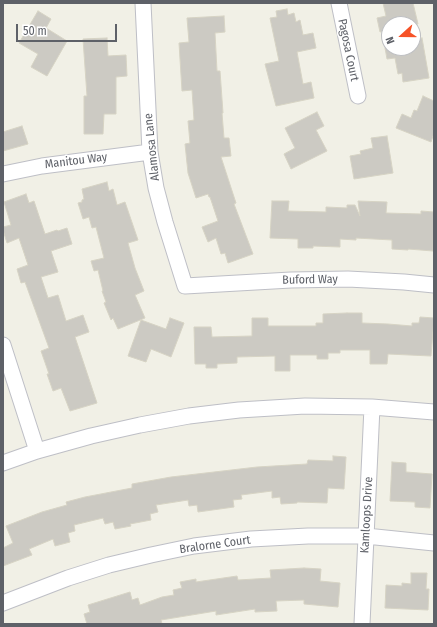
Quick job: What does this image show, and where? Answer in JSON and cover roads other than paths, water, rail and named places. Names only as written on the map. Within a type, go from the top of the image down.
[{"type":"street","name":"Alamosa Lane","points":[[143,3],[150,152],[156,188],[185,286]]},
{"type":"street","name":"Pagosa Court","points":[[339,3],[358,96]]},
{"type":"street","name":"Manitou Way","points":[[3,174],[50,164],[150,152]]},
{"type":"street","name":"Buford Way","points":[[185,286],[291,280],[348,279],[434,285]]},
{"type":"street","points":[[3,345],[37,451]]},
{"type":"street","points":[[3,463],[37,451],[91,436],[189,416],[239,410],[305,406],[372,407],[434,412]]},
{"type":"street","name":"Kamloops Drive","points":[[362,624],[372,407]]},
{"type":"street","name":"Bralorne Court","points":[[3,603],[68,578],[102,567],[194,546],[251,539],[308,536],[366,536],[434,543]]}]
